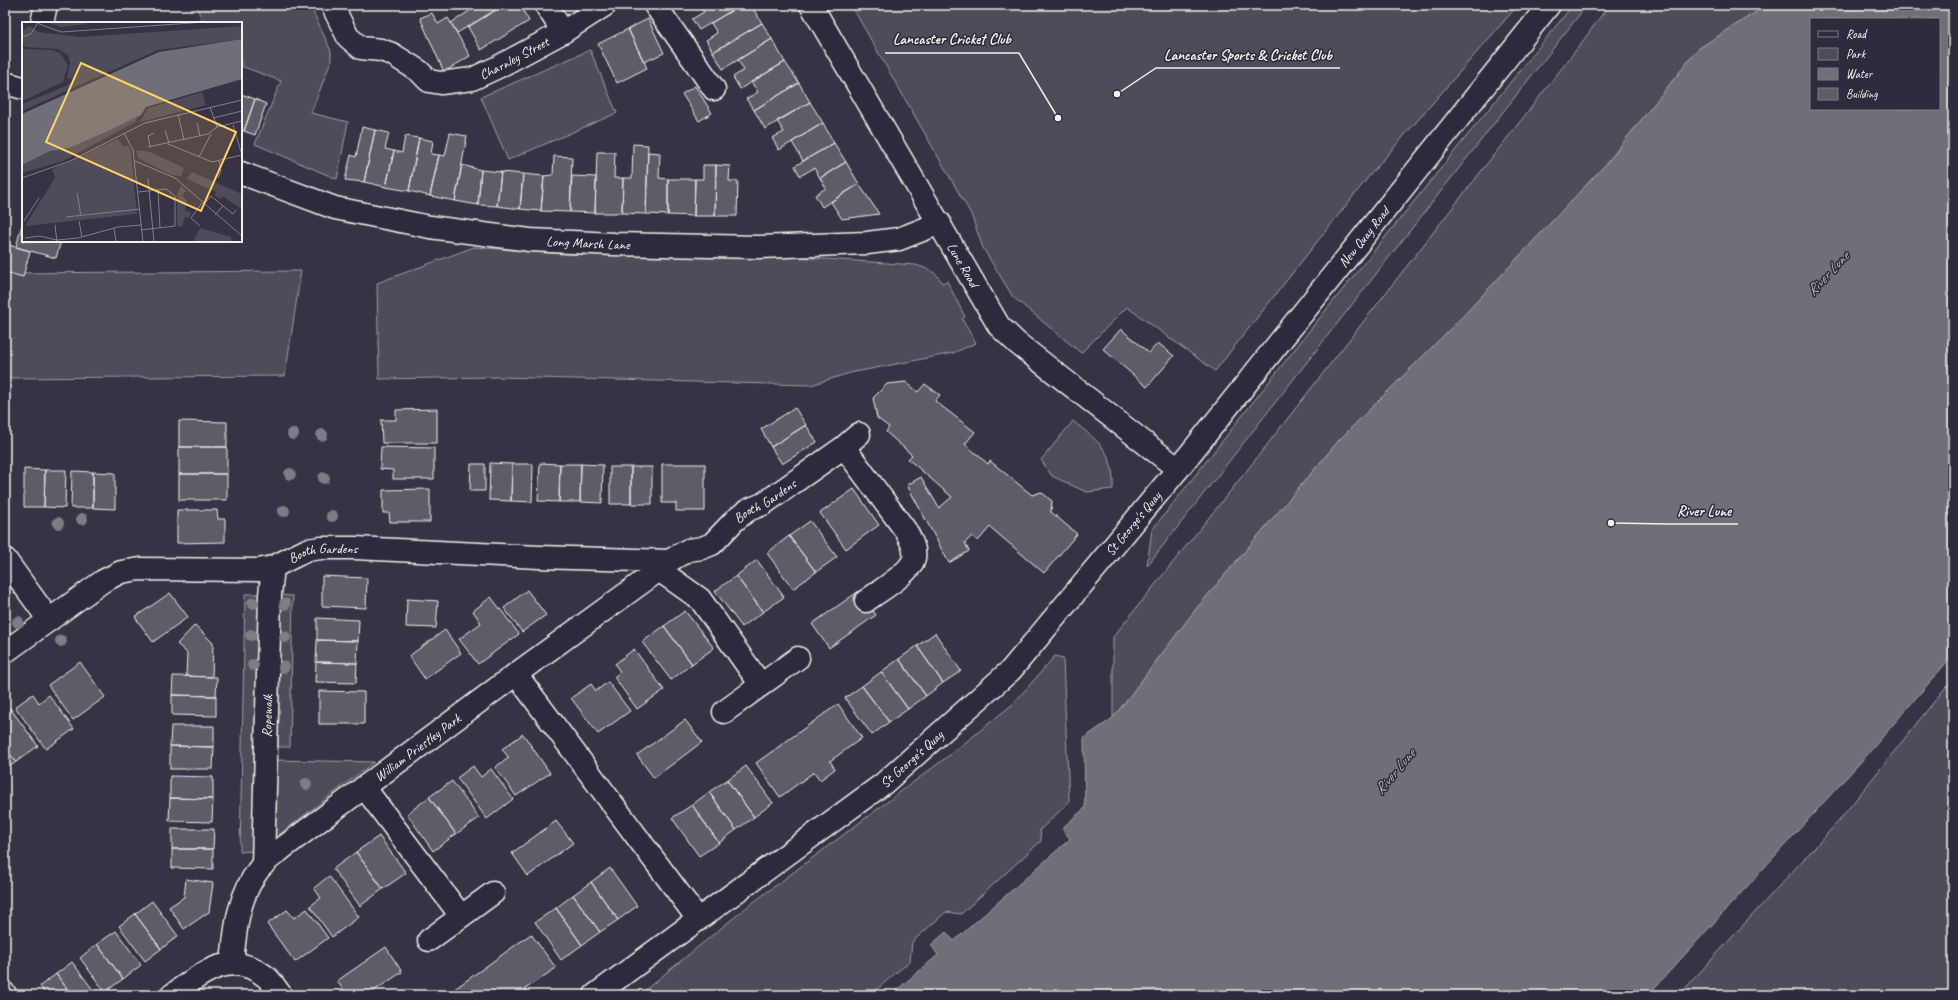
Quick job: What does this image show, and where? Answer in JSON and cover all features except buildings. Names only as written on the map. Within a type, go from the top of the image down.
[{"type":"street","points":[[42,22],[46,5]]},
{"type":"street","name":"Charnley Street","points":[[332,5],[348,37],[361,48],[382,50],[392,54],[419,71],[429,81],[441,83],[472,79],[563,32],[605,5]]},
{"type":"street","points":[[546,5],[563,32]]},
{"type":"street","points":[[656,5],[714,89]]},
{"type":"street","name":"Lune Road","points":[[811,5],[1000,326],[1017,343],[1178,469]]},
{"type":"street","name":"New Quay Road","points":[[1178,469],[1549,5]]},
{"type":"street","points":[[5,82],[22,88]]},
{"type":"street","name":"Long Marsh Lane","points":[[242,173],[335,208],[430,227],[530,240],[614,244],[759,247],[867,243],[899,239],[940,223]]},
{"type":"street","name":"Booth Gardens","points":[[5,652],[103,581],[121,572],[140,569],[259,570],[273,567],[307,550],[321,548],[355,548],[539,557],[664,565],[688,550],[702,548],[712,544],[735,520],[748,510],[763,504],[851,441],[913,545],[914,557],[909,569],[866,601]]},
{"type":"street","name":"St George's Quay","points":[[594,995],[883,784],[1011,670],[1178,469]]},
{"type":"street","points":[[5,559],[49,620]]},
{"type":"street","points":[[664,565],[700,599],[761,685]]},
{"type":"street","name":"William Priestley Park","points":[[232,964],[235,928],[242,900],[251,882],[263,865],[284,847],[364,787],[664,565]]},
{"type":"street","name":"Ropewalk","points":[[263,865],[270,595],[273,567]]},
{"type":"street","points":[[724,712],[798,658]]},
{"type":"street","points":[[516,674],[698,919]]},
{"type":"street","points":[[364,787],[461,916]]},
{"type":"street","points":[[429,940],[494,893]]},
{"type":"street","points":[[172,995],[211,969],[223,964],[251,967],[266,976],[281,995]]},
{"type":"green space","points":[[196,5],[310,5],[331,51],[331,61],[311,113],[348,122],[337,179],[255,144],[281,81],[242,66],[242,22],[203,22]]},
{"type":"green space","points":[[851,5],[1518,5],[1370,175],[1215,371],[1127,307],[1081,353],[1013,297],[983,248],[971,214]]},
{"type":"green space","points":[[1573,5],[1587,5],[1147,566],[1152,530],[1314,325]]},
{"type":"green space","points":[[1609,5],[1767,5],[1698,49],[1606,164],[1464,315],[1341,438],[1196,609],[1113,718],[1113,637],[1248,469],[1580,45]]},
{"type":"green space","points":[[590,50],[617,113],[508,160],[481,97]]},
{"type":"green space","points":[[474,247],[563,254],[795,257],[916,265],[928,269],[934,273],[942,283],[947,281],[965,317],[962,319],[976,343],[953,353],[850,373],[811,385],[497,377],[379,379],[377,283]]},
{"type":"green space","points":[[301,271],[285,376],[5,378],[5,273]]},
{"type":"green space","points":[[1073,421],[1104,449],[1111,466],[1113,489],[1086,492],[1052,476],[1041,460]]},
{"type":"green space","points":[[245,594],[261,594],[252,851],[240,852]]},
{"type":"green space","points":[[278,595],[293,596],[290,747],[274,747]]},
{"type":"green space","points":[[1055,656],[1063,658],[1069,802],[1040,830],[1041,841],[961,914],[946,912],[912,942],[910,961],[870,995],[639,995],[747,907],[951,754],[1013,704]]},
{"type":"green space","points":[[1953,678],[1953,995],[1679,995],[1837,823]]},
{"type":"green space","points":[[274,760],[374,762],[272,840]]},
{"type":"water","name":"River Lune","points":[[1767,5],[1953,5],[1953,655],[1867,755],[1648,995],[891,995],[938,955],[931,945],[946,932],[954,941],[1070,839],[1062,828],[1085,808],[1084,738],[1113,718],[1196,609],[1341,438],[1464,315],[1606,164],[1698,49]]},
{"type":"place","name":"Lancaster Sports & Cricket Club","points":[[1117,94]]},
{"type":"place","name":"Lancaster Cricket Club","points":[[1058,118]]},
{"type":"place","name":"River Lune","points":[[1611,523]]}]
